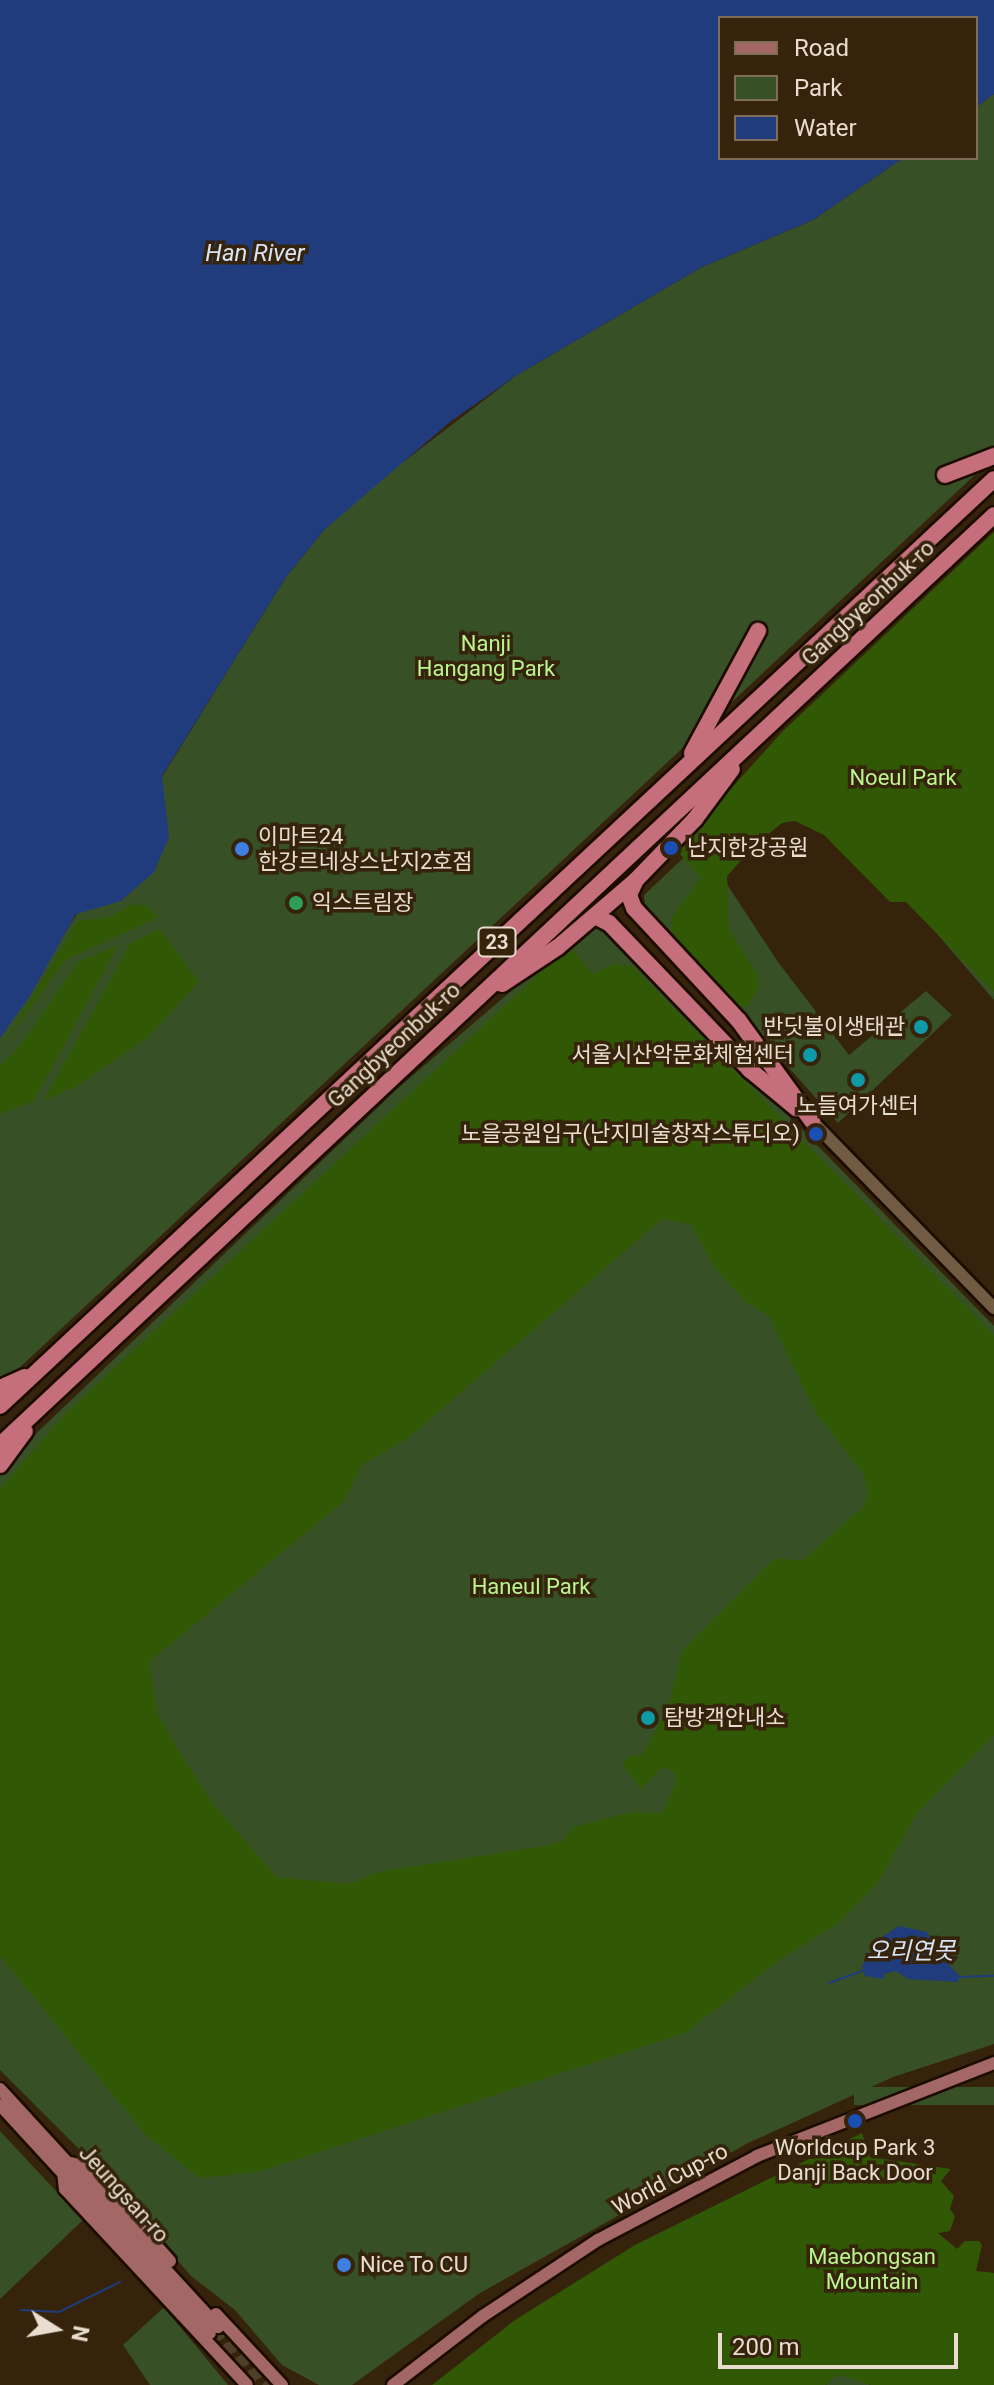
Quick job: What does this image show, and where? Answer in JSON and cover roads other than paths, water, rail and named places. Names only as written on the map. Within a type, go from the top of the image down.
[{"type":"highway","points":[[945,475],[994,456]]},
{"type":"highway","name":"Gangbyeonbuk-ro","points":[[0,1406],[994,479]]},
{"type":"highway","name":"Gangbyeonbuk-ro","points":[[0,1445],[594,884],[751,743],[994,515]]},
{"type":"highway","points":[[682,770],[758,631]]},
{"type":"highway","points":[[467,1007],[595,916],[635,881],[695,819],[751,743]]},
{"type":"highway","points":[[635,881],[629,895],[634,908],[768,1057],[812,1121]]},
{"type":"highway","points":[[595,916],[609,923],[753,1072],[812,1121]]},
{"type":"highway","points":[[753,1072],[768,1057]]},
{"type":"highway","points":[[0,1388],[34,1374]]},
{"type":"highway","points":[[0,1465],[54,1393]]},
{"type":"main road","name":"World Cup-ro","points":[[393,2385],[483,2316],[598,2240],[757,2156],[897,2097],[994,2063]]},
{"type":"main road","name":"Jeungsan-ro","points":[[0,2089],[214,2330]]},
{"type":"main road","name":"Jeungsan-ro","points":[[0,2105],[67,2167]]},
{"type":"main road","points":[[247,2385],[65,2189],[67,2167],[86,2167],[282,2384]]},
{"type":"street","points":[[812,1121],[994,1308]]},
{"type":"water","name":"Han River","points":[[0,0],[994,0],[994,94],[978,106],[978,16],[718,16],[718,160],[900,160],[813,220],[702,267],[517,375],[450,422],[324,530],[286,577],[162,776],[169,837],[154,872],[121,901],[76,914],[30,996],[0,1038]]},
{"type":"water","name":"오리연못","points":[[899,1926],[927,1932],[939,1955],[959,1975],[958,1982],[908,1979],[896,1971],[884,1974],[884,1979],[865,1976],[862,1966],[879,1939]]},
{"type":"waterway","points":[[829,1983],[865,1970]]},
{"type":"waterway","points":[[956,1977],[994,1976]]},
{"type":"waterway","points":[[21,2310],[59,2312],[120,2282]]},
{"type":"tunnel","points":[[218,2327],[271,2385]]},
{"type":"tunnel","points":[[210,2333],[258,2385]]},
{"type":"place","name":"난지한강공원","points":[[671,848]]},
{"type":"place","name":"이마트24 한강르네상스난지2호점","points":[[242,849]]},
{"type":"place","name":"익스트림장","points":[[296,903]]},
{"type":"place","name":"반딧불이생태관","points":[[921,1027]]},
{"type":"place","name":"서울시산악문화체험센터","points":[[810,1055]]},
{"type":"place","name":"노들여가센터","points":[[858,1080]]},
{"type":"place","name":"노을공원입구(난지미술창작스튜디오)","points":[[816,1134]]},
{"type":"place","name":"탐방객안내소","points":[[648,1718]]},
{"type":"place","name":"Worldcup Park 3 Danji Back Door","points":[[855,2121]]},
{"type":"place","name":"Nice To CU","points":[[344,2265]]},
{"type":"park label","name":"Nanji Hangang Park","points":[[486,656]]},
{"type":"park label","name":"Noeul Park","points":[[903,778]]},
{"type":"park label","name":"Haneul Park","points":[[531,1587]]},
{"type":"park label","name":"Maebongsan Mountain","points":[[872,2268]]}]
